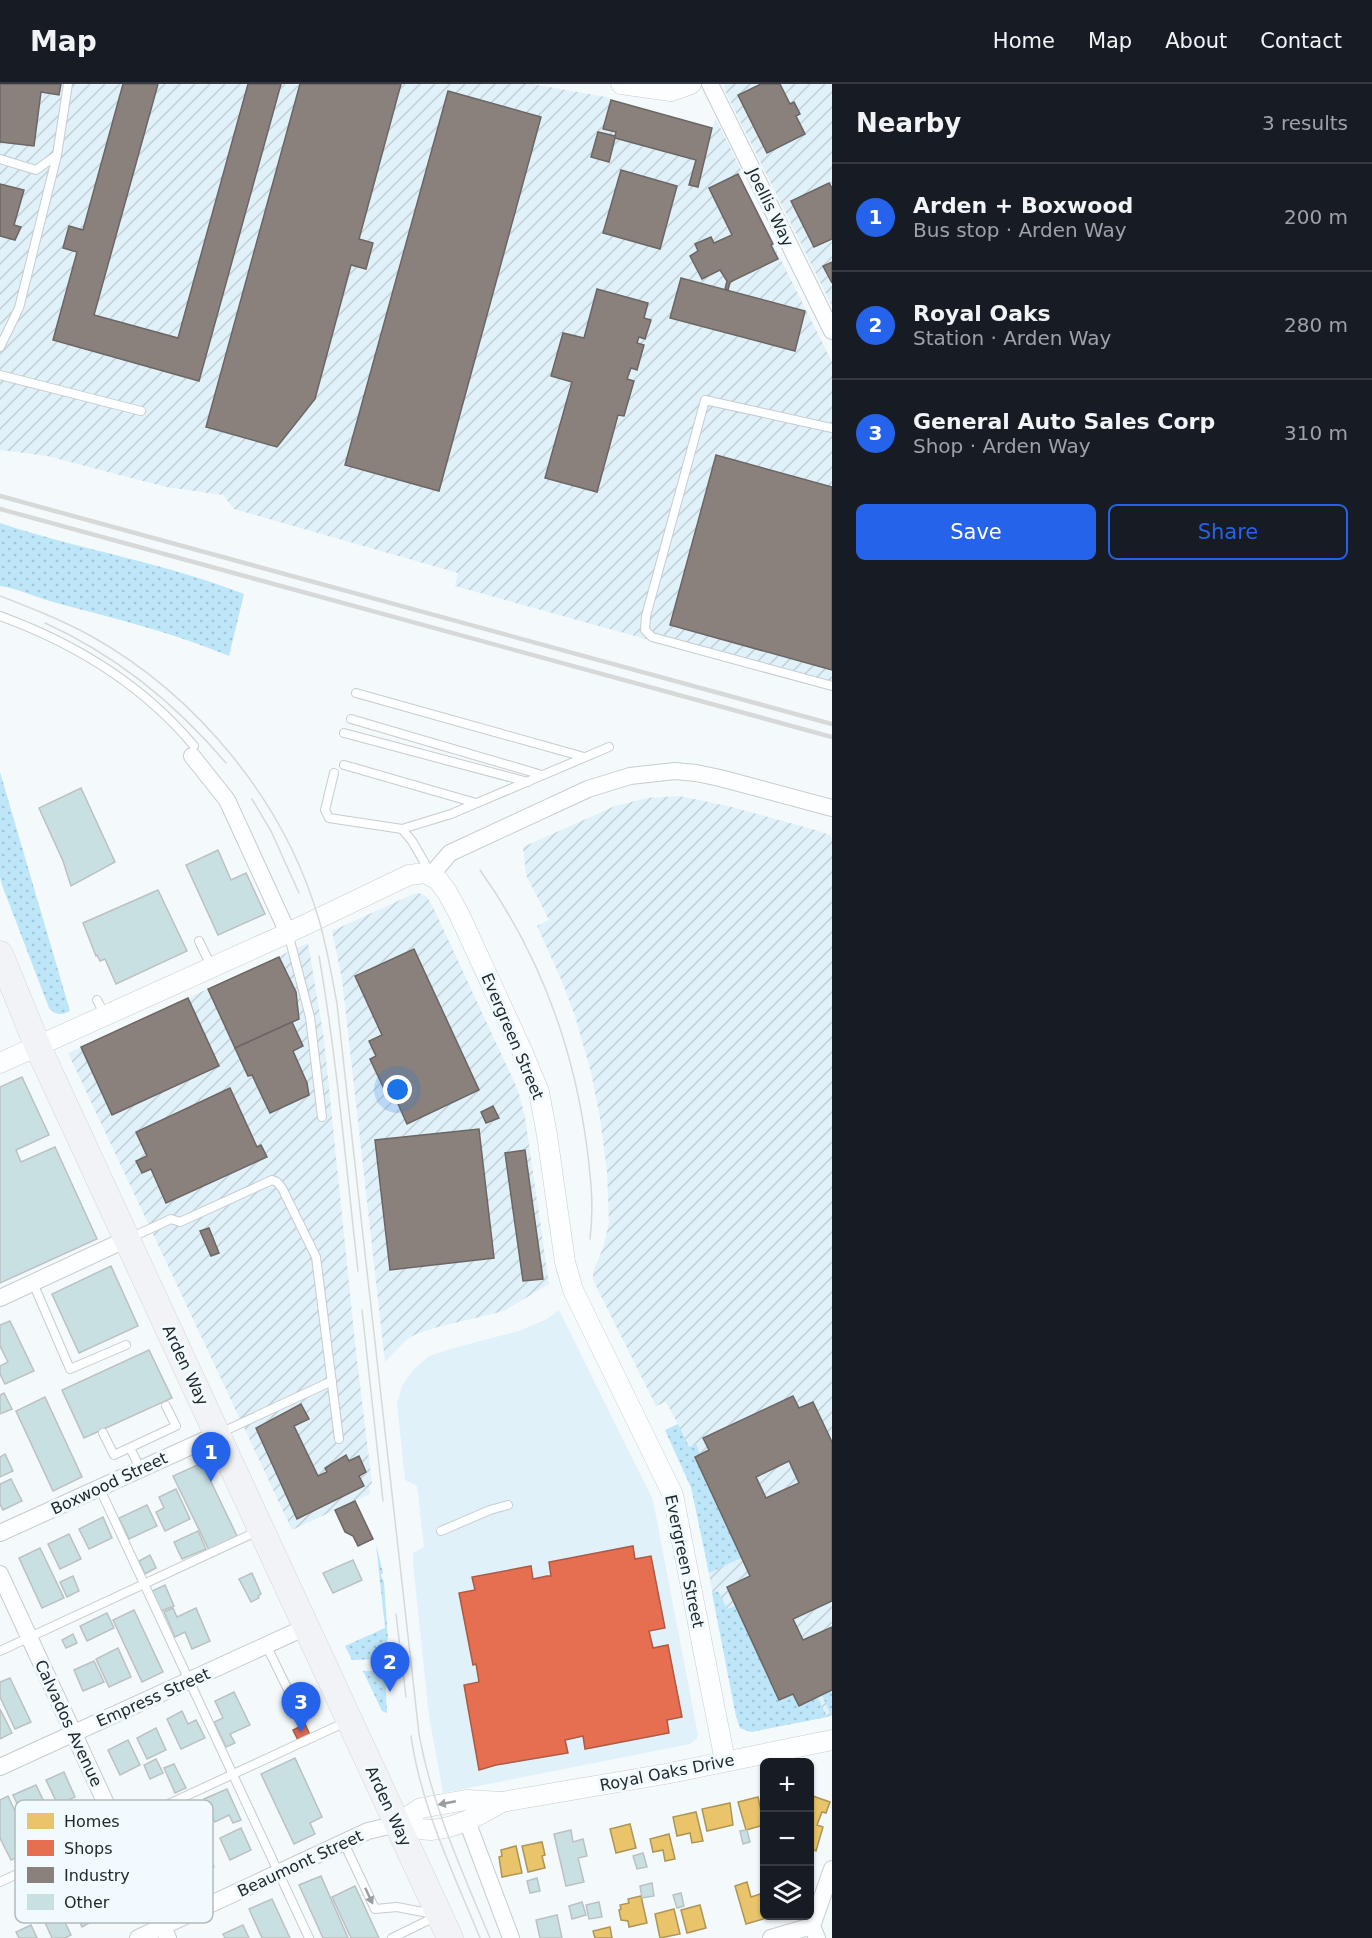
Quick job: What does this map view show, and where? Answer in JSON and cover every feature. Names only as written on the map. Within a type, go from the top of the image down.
[{"type":"main road","name":"Arden Way","points":[[0,954],[38,1047],[445,1927]]},
{"type":"street","points":[[621,84],[671,90],[692,84]]},
{"type":"street","name":"Joellis Way","points":[[710,84],[832,331]]},
{"type":"street","points":[[193,751],[227,800],[288,933]]},
{"type":"street","points":[[0,1063],[38,1047],[101,1008],[211,966],[288,933],[402,878],[416,873],[431,875],[450,853],[588,789],[630,776],[675,771],[696,773],[832,808]]},
{"type":"street","name":"Evergreen Street","points":[[431,875],[442,885],[459,914],[539,1092],[569,1277],[588,1322],[654,1453],[672,1495],[725,1761]]},
{"type":"street","points":[[0,1298],[127,1239]]},
{"type":"street","name":"Boxwood Street","points":[[0,1533],[218,1434]]},
{"type":"street","name":"Calvados Avenue","points":[[0,1574],[105,1800]]},
{"type":"street","name":"Empress Street","points":[[0,1767],[306,1627]]},
{"type":"street","name":"Royal Oaks Drive","points":[[397,1824],[421,1808],[466,1800],[502,1802],[664,1774],[832,1740]]},
{"type":"street","name":"Royal Oaks Drive","points":[[397,1824],[429,1830],[467,1821],[502,1802]]},
{"type":"street","points":[[467,1821],[511,1938]]},
{"type":"street","name":"Beaumont Street","points":[[213,1907],[278,1873],[368,1831],[397,1824]]},
{"type":"street","points":[[771,1938],[815,1932],[832,1869]]},
{"type":"street","name":"Beaumont Street","points":[[138,1938],[165,1932],[182,1923]]},
{"type":"lane","points":[[0,347],[19,308],[57,155],[68,84]]},
{"type":"lane","points":[[0,159],[36,170],[57,155]]},
{"type":"lane","points":[[0,375],[141,411]]},
{"type":"lane","points":[[832,428],[705,400],[646,616],[645,630],[652,637],[832,686]]},
{"type":"lane","points":[[0,616],[80,651],[131,686],[179,728],[193,751]]},
{"type":"lane","points":[[356,693],[584,757]]},
{"type":"lane","points":[[351,719],[542,775]]},
{"type":"lane","points":[[344,733],[528,782]]},
{"type":"lane","points":[[334,773],[325,810],[329,818],[402,829],[451,814],[609,747]]},
{"type":"lane","points":[[344,765],[477,803]]},
{"type":"lane","points":[[402,829],[412,841],[431,875]]},
{"type":"lane","points":[[288,933],[310,1017],[321,1117]]},
{"type":"lane","points":[[199,941],[211,966]]},
{"type":"lane","points":[[127,1239],[171,1219],[180,1222],[272,1180],[277,1182],[316,1257],[339,1439]]},
{"type":"lane","points":[[33,1283],[70,1369],[126,1345]]},
{"type":"lane","points":[[218,1434],[332,1381]]},
{"type":"lane","points":[[104,1433],[114,1455],[176,1426],[166,1406]]},
{"type":"lane","points":[[130,1448],[140,1468]]},
{"type":"lane","points":[[99,1487],[309,1938]]},
{"type":"lane","points":[[441,1531],[490,1510],[508,1505]]},
{"type":"lane","points":[[0,1651],[262,1529]]},
{"type":"lane","points":[[267,1645],[302,1718]]},
{"type":"lane","points":[[176,1800],[349,1720]]},
{"type":"lane","points":[[344,1843],[375,1909],[397,1907],[445,1927]]},
{"type":"lane","points":[[0,1882],[15,1875]]},
{"type":"lane","points":[[392,1938],[445,1927]]},
{"type":"shaded area","points":[[0,84],[532,84],[606,97],[712,128],[716,119],[742,172],[738,174],[832,362],[832,691],[455,586],[458,573],[234,509],[223,495],[166,487],[47,456],[0,450]]},
{"type":"shaded area","points":[[724,84],[832,84],[832,306],[725,91]]},
{"type":"shaded area","points":[[0,523],[154,565],[244,594],[229,656],[164,633],[0,586]]},
{"type":"shaded area","points":[[0,772],[70,1011],[64,1013],[57,1014],[49,1008],[2,885],[0,877]]},
{"type":"shaded area","points":[[679,796],[728,806],[819,831],[830,835],[832,839],[832,1716],[751,1732],[740,1728],[736,1716],[694,1495],[665,1430],[678,1424],[666,1402],[656,1406],[593,1280],[593,1272],[603,1248],[609,1223],[607,1171],[600,1118],[591,1072],[575,1016],[537,926],[549,920],[526,875],[523,847],[615,806],[647,798]]},
{"type":"shaded area","points":[[419,893],[427,897],[433,907],[518,1090],[525,1117],[549,1284],[504,1311],[414,1335],[385,1362],[342,979],[332,931]]},
{"type":"shaded area","points":[[308,943],[324,1039],[356,1352],[372,1483],[369,1486],[370,1494],[292,1530],[68,1053]]},
{"type":"shaded area","points":[[559,1310],[653,1500],[698,1735],[697,1739],[690,1744],[443,1793],[429,1716],[413,1563],[413,1553],[424,1547],[417,1486],[405,1480],[397,1404],[402,1386],[414,1369],[429,1356],[519,1331],[547,1319]]},
{"type":"shaded area","points":[[678,1424],[689,1447],[696,1444],[700,1454],[695,1457],[741,1558],[709,1573],[691,1487],[665,1430]]},
{"type":"shaded area","points":[[376,1544],[384,1582],[388,1653],[381,1659],[352,1660],[345,1646],[385,1628]]},
{"type":"shaded area","points":[[718,1591],[727,1609],[736,1606],[779,1700],[793,1694],[799,1706],[818,1697],[827,1717],[751,1732],[740,1728],[712,1593]]},
{"type":"shaded area","points":[[363,1671],[382,1671],[385,1677],[387,1713],[382,1711]]},
{"type":"shaded area","points":[[832,1690],[832,1716],[831,1716],[822,1695]]},
{"type":"building: Homes","points":[[814,1796],[830,1802],[826,1813],[822,1812],[817,1825],[823,1827],[816,1851],[814,1850]]},
{"type":"building: Homes","points":[[758,1797],[760,1826],[746,1830],[738,1802]]},
{"type":"building: Homes","points":[[730,1803],[733,1825],[707,1831],[702,1809]]},
{"type":"building: Homes","points":[[696,1812],[703,1841],[692,1843],[690,1833],[677,1836],[673,1817]]},
{"type":"building: Homes","points":[[630,1824],[636,1848],[616,1853],[610,1829]]},
{"type":"building: Homes","points":[[669,1834],[675,1859],[665,1861],[663,1850],[653,1852],[650,1839]]},
{"type":"building: Homes","points":[[542,1842],[545,1868],[528,1872],[522,1846]]},
{"type":"building: Homes","points":[[516,1846],[522,1873],[502,1877],[499,1857],[502,1856],[501,1850]]},
{"type":"building: Homes","points":[[747,1882],[751,1897],[760,1894],[760,1920],[746,1924],[735,1886]]},
{"type":"building: Homes","points":[[641,1896],[647,1923],[629,1927],[628,1921],[621,1920],[620,1905],[629,1903],[628,1899]]},
{"type":"building: Homes","points":[[700,1905],[706,1928],[687,1933],[681,1910]]},
{"type":"building: Homes","points":[[674,1909],[680,1934],[660,1938],[655,1914]]},
{"type":"building: Homes","points":[[610,1927],[612,1938],[595,1938],[593,1931]]},
{"type":"building: Shops","points":[[633,1546],[635,1559],[651,1556],[665,1628],[649,1631],[653,1648],[668,1645],[682,1717],[667,1720],[669,1733],[585,1749],[583,1736],[565,1740],[568,1753],[479,1770],[464,1685],[479,1682],[476,1664],[473,1665],[459,1593],[475,1590],[472,1577],[531,1566],[533,1579],[551,1576],[549,1562]]},
{"type":"building: Shops","points":[[305,1724],[310,1735],[298,1740],[293,1730]]},
{"type":"building: Industry","points":[[0,84],[61,84],[59,95],[41,92],[34,146],[0,142]]},
{"type":"building: Industry","points":[[123,84],[158,84],[94,315],[178,338],[248,84],[281,84],[199,381],[53,340],[77,252],[63,248],[69,226],[83,230]]},
{"type":"building: Industry","points":[[300,84],[401,84],[359,239],[373,243],[366,269],[351,265],[315,399],[277,447],[206,427]]},
{"type":"building: Industry","points":[[761,84],[780,84],[790,104],[794,102],[800,114],[796,116],[805,134],[767,153],[738,95]]},
{"type":"building: Industry","points":[[448,91],[541,117],[439,491],[345,465]]},
{"type":"building: Industry","points":[[611,100],[712,128],[698,187],[689,185],[696,160],[615,138],[609,162],[591,157],[598,132],[615,136],[616,132],[603,129]]},
{"type":"building: Industry","points":[[621,170],[677,186],[660,249],[603,233]]},
{"type":"building: Industry","points":[[738,174],[773,244],[771,245],[778,259],[730,282],[728,290],[725,289],[727,281],[720,270],[702,279],[690,256],[698,251],[695,244],[711,237],[714,243],[732,235],[709,188]]},
{"type":"building: Industry","points":[[829,183],[832,188],[832,239],[814,247],[791,201]]},
{"type":"building: Industry","points":[[0,184],[24,190],[14,225],[21,227],[15,240],[0,236]]},
{"type":"building: Industry","points":[[832,262],[832,283],[823,266]]},
{"type":"building: Industry","points":[[681,278],[805,311],[795,351],[670,318]]},
{"type":"building: Industry","points":[[597,289],[648,303],[644,318],[651,320],[645,339],[639,337],[637,343],[644,345],[637,370],[631,368],[627,379],[634,381],[624,416],[618,415],[597,492],[545,478],[572,382],[551,376],[563,333],[584,338]]},
{"type":"building: Industry","points":[[716,455],[832,487],[832,670],[670,625]]},
{"type":"building: Industry","points":[[414,949],[479,1090],[407,1124],[391,1088],[385,1091],[370,1059],[376,1056],[369,1041],[382,1035],[355,976]]},
{"type":"building: Industry","points":[[279,957],[296,992],[299,1019],[235,1048],[208,989]]},
{"type":"building: Industry","points":[[188,998],[219,1066],[112,1115],[81,1047]]},
{"type":"building: Industry","points":[[292,1022],[303,1046],[293,1051],[307,1083],[309,1095],[270,1113],[252,1075],[248,1076],[235,1048]]},
{"type":"building: Industry","points":[[230,1088],[257,1147],[261,1145],[267,1157],[166,1203],[151,1169],[142,1173],[136,1161],[147,1156],[136,1132]]},
{"type":"building: Industry","points":[[493,1106],[499,1118],[486,1123],[481,1112]]},
{"type":"building: Industry","points":[[479,1129],[494,1258],[390,1270],[375,1140]]},
{"type":"building: Industry","points":[[525,1150],[543,1279],[523,1281],[505,1153]]},
{"type":"building: Industry","points":[[209,1228],[219,1253],[211,1256],[200,1231]]},
{"type":"building: Industry","points":[[793,1396],[799,1408],[813,1402],[832,1442],[832,1601],[793,1619],[803,1640],[832,1627],[832,1690],[799,1706],[793,1694],[779,1700],[727,1587],[750,1576],[695,1457],[709,1450],[703,1438]],"holes":[[[789,1461],[799,1483],[766,1498],[756,1477]]]},
{"type":"building: Industry","points":[[301,1404],[309,1419],[294,1426],[318,1476],[327,1472],[325,1468],[346,1455],[349,1461],[359,1456],[366,1472],[359,1476],[364,1486],[297,1519],[256,1428]]},
{"type":"building: Industry","points":[[355,1501],[373,1539],[358,1546],[353,1536],[345,1532],[335,1510]]},
{"type":"building: Other","points":[[81,788],[115,862],[71,886],[63,861],[39,808]]},
{"type":"building: Other","points":[[218,850],[231,880],[246,873],[265,914],[218,935],[186,865]]},
{"type":"building: Other","points":[[158,890],[187,951],[116,984],[105,959],[100,961],[96,956],[83,923]]},
{"type":"building: Other","points":[[22,1077],[49,1135],[16,1150],[21,1162],[55,1147],[97,1239],[0,1283],[0,1087]]},
{"type":"building: Other","points":[[111,1266],[138,1326],[79,1353],[52,1294]]},
{"type":"building: Other","points":[[10,1321],[34,1371],[5,1384],[0,1374],[0,1366],[8,1362],[0,1346],[0,1325]]},
{"type":"building: Other","points":[[149,1350],[172,1398],[84,1438],[62,1390]]},
{"type":"building: Other","points":[[4,1393],[12,1409],[0,1414],[0,1395]]},
{"type":"building: Other","points":[[45,1397],[82,1477],[53,1491],[16,1411]]},
{"type":"building: Other","points":[[5,1454],[13,1471],[0,1477],[0,1457]]},
{"type":"building: Other","points":[[202,1463],[237,1536],[209,1550],[173,1476]]},
{"type":"building: Other","points":[[11,1479],[22,1501],[3,1510],[0,1504],[0,1484]]},
{"type":"building: Other","points":[[176,1489],[190,1519],[165,1531],[156,1512],[164,1508],[159,1497]]},
{"type":"building: Other","points":[[147,1505],[157,1526],[129,1539],[119,1518]]},
{"type":"building: Other","points":[[103,1517],[112,1538],[89,1549],[79,1529]]},
{"type":"building: Other","points":[[198,1531],[206,1549],[182,1559],[174,1542]]},
{"type":"building: Other","points":[[69,1534],[81,1559],[60,1569],[48,1544]]},
{"type":"building: Other","points":[[40,1548],[64,1598],[42,1608],[19,1558]]},
{"type":"building: Other","points":[[150,1555],[156,1568],[145,1574],[139,1561]]},
{"type":"building: Other","points":[[353,1560],[362,1580],[333,1593],[323,1573]]},
{"type":"building: Other","points":[[252,1573],[261,1594],[259,1598],[251,1602],[239,1579]]},
{"type":"building: Other","points":[[73,1576],[79,1591],[67,1597],[60,1582]]},
{"type":"building: Other","points":[[165,1585],[174,1606],[161,1611],[152,1591]]},
{"type":"building: Other","points":[[173,1608],[177,1617],[196,1608],[210,1641],[192,1649],[185,1632],[175,1637],[164,1612]]},
{"type":"building: Other","points":[[134,1610],[163,1672],[142,1682],[113,1620]]},
{"type":"building: Other","points":[[107,1613],[114,1628],[87,1641],[80,1626]]},
{"type":"building: Other","points":[[73,1634],[77,1643],[66,1648],[62,1640]]},
{"type":"building: Other","points":[[118,1648],[131,1677],[109,1687],[96,1659]]},
{"type":"building: Other","points":[[94,1661],[104,1682],[83,1691],[74,1670]]},
{"type":"building: Other","points":[[10,1678],[31,1722],[15,1729],[0,1697],[0,1682]]},
{"type":"building: Other","points":[[234,1692],[250,1725],[230,1734],[235,1743],[226,1747],[214,1722],[223,1718],[215,1701]]},
{"type":"building: Other","points":[[0,1709],[12,1733],[0,1739]]},
{"type":"building: Other","points":[[182,1711],[188,1724],[196,1720],[205,1738],[181,1749],[167,1719]]},
{"type":"building: Other","points":[[156,1728],[166,1750],[147,1759],[137,1738]]},
{"type":"building: Other","points":[[128,1740],[140,1765],[120,1775],[108,1750]]},
{"type":"building: Other","points":[[295,1758],[322,1817],[310,1823],[315,1834],[294,1844],[261,1774]]},
{"type":"building: Other","points":[[156,1759],[163,1773],[150,1779],[144,1765]]},
{"type":"building: Other","points":[[174,1764],[186,1788],[175,1793],[164,1768]]},
{"type":"building: Other","points":[[64,1772],[75,1797],[69,1800],[56,1800],[46,1780]]},
{"type":"building: Other","points":[[36,1785],[43,1800],[15,1800],[13,1795]]},
{"type":"building: Other","points":[[227,1789],[241,1820],[233,1823],[229,1815],[215,1822],[213,1800],[204,1799]]},
{"type":"building: Other","points":[[8,1796],[15,1811],[15,1858],[11,1860],[0,1838],[0,1800]]},
{"type":"building: Other","points":[[241,1828],[251,1850],[230,1860],[220,1838]]},
{"type":"building: Other","points":[[571,1830],[573,1842],[583,1839],[587,1856],[578,1858],[584,1882],[566,1886],[554,1834]]},
{"type":"building: Other","points":[[747,1830],[750,1842],[743,1844],[740,1831]]},
{"type":"building: Other","points":[[643,1853],[647,1867],[637,1869],[633,1856]]},
{"type":"building: Other","points":[[321,1876],[348,1938],[323,1938],[299,1885]]},
{"type":"building: Other","points":[[537,1878],[540,1891],[530,1893],[527,1881]]},
{"type":"building: Other","points":[[652,1883],[654,1896],[642,1898],[640,1886]]},
{"type":"building: Other","points":[[355,1886],[379,1938],[351,1938],[332,1897]]},
{"type":"building: Other","points":[[681,1893],[684,1906],[677,1908],[673,1895]]},
{"type":"building: Other","points":[[272,1899],[290,1938],[262,1938],[249,1909]]},
{"type":"building: Other","points":[[582,1902],[586,1915],[572,1919],[569,1906]]},
{"type":"building: Other","points":[[599,1902],[602,1917],[589,1919],[586,1905]]},
{"type":"building: Other","points":[[557,1915],[562,1938],[540,1938],[536,1920]]},
{"type":"building: Other","points":[[45,1923],[65,1923],[71,1935],[65,1938],[52,1938]]},
{"type":"building: Other","points":[[31,1925],[37,1938],[19,1938],[16,1932]]},
{"type":"building: Other","points":[[243,1925],[249,1938],[225,1938],[223,1934]]},
{"type":"tram line","points":[[0,596],[58,619],[91,636],[130,661],[167,689],[201,721],[232,756],[260,794],[284,834],[304,876],[322,930],[337,1004],[419,1734],[440,1813],[490,1938]]},
{"type":"tram line","points":[[45,623],[96,650],[143,682],[186,720],[226,763]]},
{"type":"tram line","points":[[252,799],[271,831],[299,893]]},
{"type":"tram line","points":[[480,870],[520,934],[551,1003],[563,1038],[573,1074],[587,1148],[592,1194],[590,1239]]},
{"type":"tram line","points":[[319,956],[336,1074],[358,1271]]},
{"type":"tram line","points":[[362,1310],[383,1501]]},
{"type":"tram line","points":[[396,1614],[406,1697]]},
{"type":"tram line","points":[[411,1736],[430,1814],[480,1938]]},
{"type":"railway","points":[[0,496],[832,724]]},
{"type":"railway","points":[[0,509],[832,737]]},
{"type":"place","name":"Arden + Boxwood","points":[[211,1482]]},
{"type":"place","name":"Royal Oaks","points":[[390,1692]]},
{"type":"place","name":"General Auto Sales Corp","points":[[301,1732]]}]
